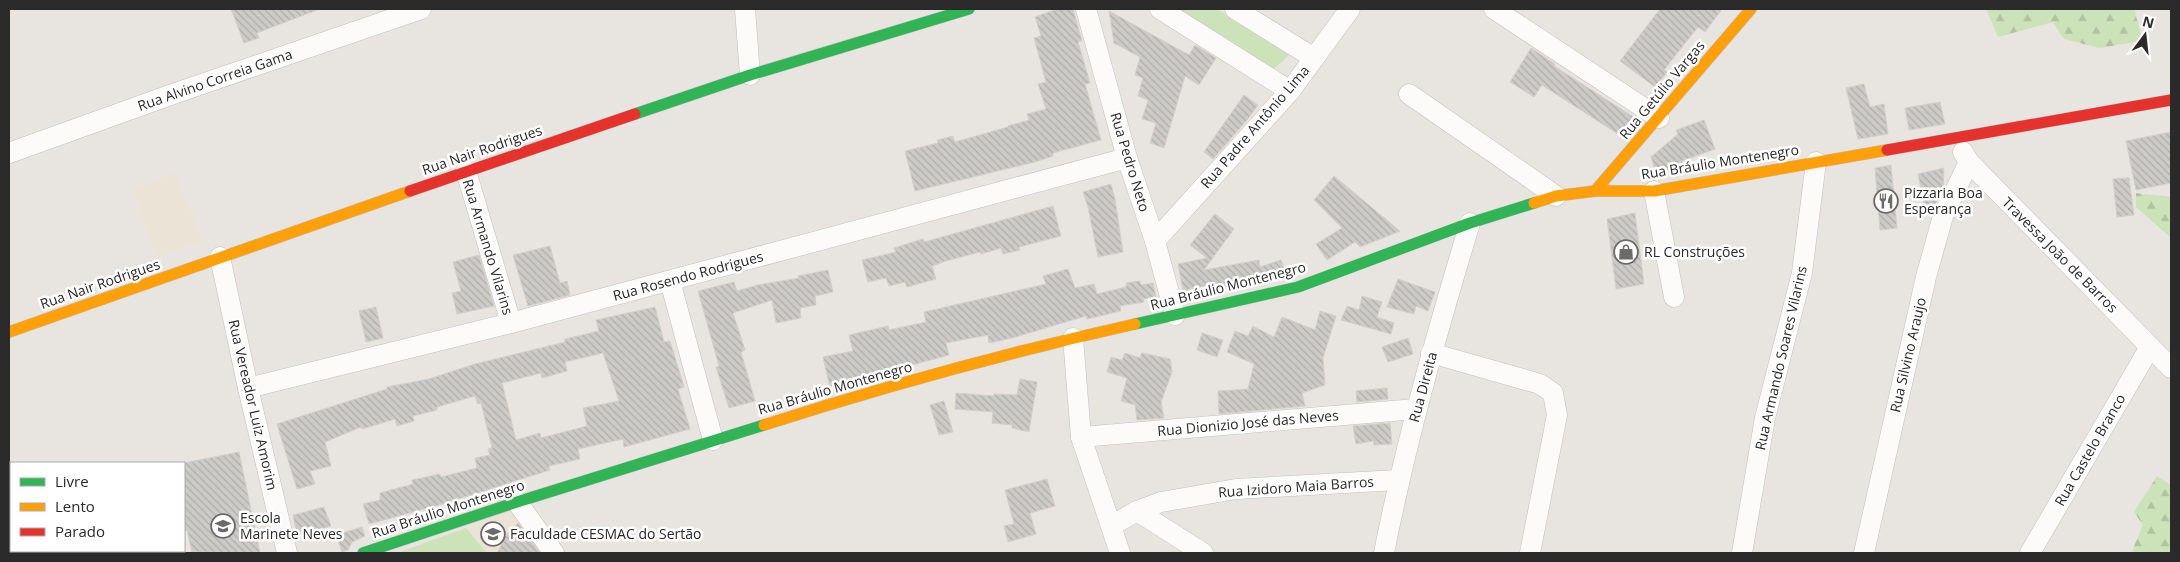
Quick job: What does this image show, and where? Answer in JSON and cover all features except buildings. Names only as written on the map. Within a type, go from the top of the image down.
[{"type":"street","name":"Rua Alvino Correia Gama","points":[[9,153],[172,94],[421,9]]},
{"type":"street","points":[[745,9],[750,75]]},
{"type":"street","name":"Rua Nair Rodrigues","points":[[9,332],[466,171],[750,75],[969,9]]},
{"type":"street","name":"Rua Pedro Neto","points":[[1086,9],[1127,158],[1155,241],[1175,315]]},
{"type":"street","points":[[1160,9],[1290,91]]},
{"type":"street","points":[[1235,9],[1314,58]]},
{"type":"street","name":"Rua Padre Antônio Lima","points":[[1155,241],[1290,91],[1350,9]]},
{"type":"street","name":"Rua Getúlio Vargas","points":[[1595,191],[1751,9]]},
{"type":"street","points":[[1498,10],[1659,118]]},
{"type":"street","points":[[1409,94],[1556,196]]},
{"type":"street","name":"Rua Bráulio Montenegro","points":[[363,553],[517,502],[848,398],[1074,338],[1298,287],[1470,223],[1556,196],[1595,191],[1654,191],[2171,100]]},
{"type":"street","name":"Travessa João de Barros","points":[[1955,137],[1968,162],[2171,368]]},
{"type":"street","name":"Rua Rosendo Rodrigues","points":[[248,388],[511,323],[1127,158]]},
{"type":"street","name":"Rua Armando Soares Vilarins","points":[[1742,553],[1765,418],[1802,273],[1816,162]]},
{"type":"street","name":"Rua Silvino Araujo","points":[[1864,553],[1926,277],[1943,216],[1968,162]]},
{"type":"street","name":"Rua Armando Vilarins","points":[[466,171],[511,323]]},
{"type":"street","points":[[1654,191],[1674,297]]},
{"type":"street","name":"Rua Direita","points":[[1384,553],[1398,480],[1416,409],[1470,223]]},
{"type":"street","name":"Rua Vereador Luiz Amorim","points":[[220,257],[248,388],[287,553]]},
{"type":"street","points":[[670,281],[713,440]]},
{"type":"street","points":[[1074,338],[1081,437],[1120,553]]},
{"type":"street","name":"Rua Castelo Branco","points":[[2030,553],[2150,346]]},
{"type":"street","points":[[1431,353],[1540,384],[1553,393],[1557,415],[1530,553]]},
{"type":"street","name":"Rua Dionizio José das Neves","points":[[1081,437],[1416,409]]},
{"type":"street","name":"Rua Izidoro Maia Barros","points":[[1111,526],[1136,511],[1161,502],[1236,488],[1398,480]]},
{"type":"street","points":[[517,502],[554,553]]},
{"type":"street","points":[[1136,511],[1203,553]]},
{"type":"shaded area","points":[[175,173],[203,241],[157,258],[133,189]]},
{"type":"shaded area","name":"Faculdade CESMAC do Sertão","points":[[518,508],[550,553],[397,553]]},
{"type":"green space","points":[[1172,9],[1217,9],[1290,54],[1272,71]]},
{"type":"green space","points":[[1986,9],[2134,9],[2143,41],[2099,48],[2064,39],[2053,22],[1998,37]]},
{"type":"green space","points":[[2136,193],[2171,197],[2171,238],[2136,207]]},
{"type":"green space","points":[[2157,476],[2171,485],[2171,553],[2135,553],[2132,551],[2143,525],[2134,512]]},
{"type":"green space","points":[[466,528],[487,553],[397,553]]},
{"type":"traffic: fast","points":[[635,114],[750,75],[969,9]]},
{"type":"traffic: fast","points":[[1135,324],[1298,287],[1470,223],[1534,203]]},
{"type":"traffic: fast","points":[[363,553],[517,502],[764,425]]},
{"type":"traffic: slow","points":[[1595,191],[1751,9]]},
{"type":"traffic: slow","points":[[1534,203],[1556,196],[1595,191],[1654,191],[1887,150]]},
{"type":"traffic: slow","points":[[9,332],[410,191]]},
{"type":"traffic: slow","points":[[764,425],[948,370],[1135,324]]},
{"type":"traffic: jam","points":[[1887,150],[2171,100]]},
{"type":"traffic: jam","points":[[410,191],[635,114]]},
{"type":"place","name":"Pizzaria Boa Esperança","points":[[1886,201]]},
{"type":"place","name":"RL Construções","points":[[1626,252]]},
{"type":"place","name":"Escola Marinete Neves","points":[[223,526]]},
{"type":"place","name":"Faculdade CESMAC do Sertão","points":[[493,534]]}]
